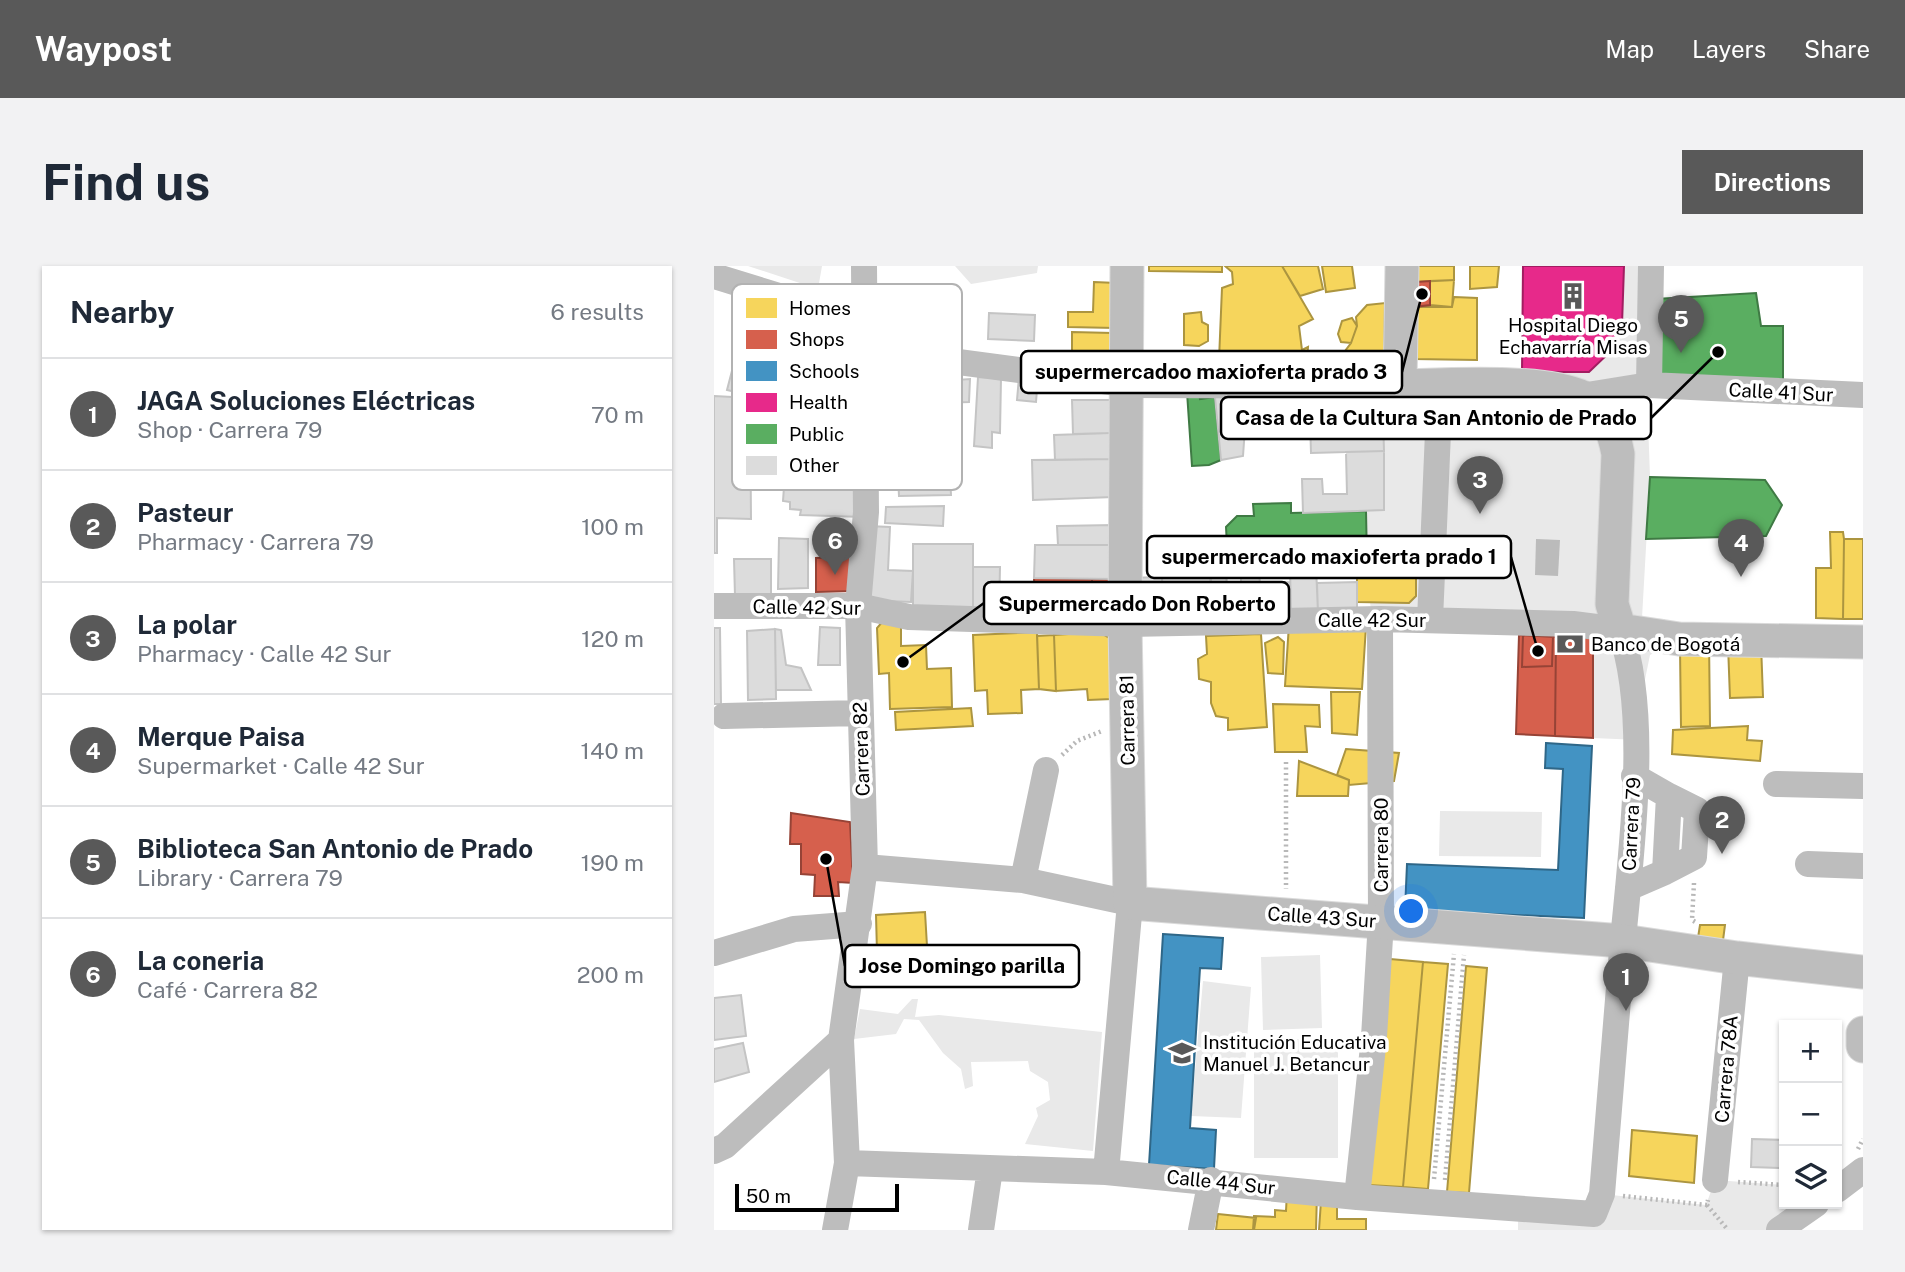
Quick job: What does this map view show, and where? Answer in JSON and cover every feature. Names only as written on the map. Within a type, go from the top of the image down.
[{"type":"main road","name":"Carrera 81","points":[[1127,266],[1125,623],[1130,902]]},
{"type":"main road","points":[[1400,386],[1402,266]]},
{"type":"main road","name":"Calle 41 Sur","points":[[1400,386],[1550,389],[1581,396]]},
{"type":"main road","points":[[1581,396],[1606,418],[1615,435]]},
{"type":"main road","name":"Carrera 79","points":[[1615,435],[1618,454],[1612,604],[1620,630]]},
{"type":"main road","name":"Calle 42 Sur","points":[[1620,630],[1679,639],[1863,642]]},
{"type":"main road","name":"Calle 43 Sur","points":[[1130,902],[1623,941],[1737,958],[1863,972]]},
{"type":"main road","points":[[1863,1033],[1863,1046]]},
{"type":"street","name":"Carrera 82","points":[[864,266],[865,284]]},
{"type":"street","name":"Carrera 79","points":[[1615,435],[1641,387],[1651,266]]},
{"type":"street","name":"Calle 41 Sur","points":[[714,276],[740,284]]},
{"type":"street","name":"Calle 41 Sur","points":[[962,362],[1125,384],[1400,386]]},
{"type":"street","points":[[1430,620],[1440,385]]},
{"type":"street","name":"Calle 41 Sur","points":[[1581,396],[1641,387],[1863,395]]},
{"type":"street","name":"Carrera 82","points":[[835,1230],[847,1163],[841,1040],[865,867],[858,606],[866,490]]},
{"type":"street","name":"Calle 42 Sur","points":[[714,606],[858,606],[909,617],[1125,623],[1380,619],[1573,624],[1620,630]]},
{"type":"street","name":"Carrera 80","points":[[1357,1197],[1374,1037],[1381,921],[1380,619]]},
{"type":"street","name":"Carrera 79","points":[[1598,1204],[1629,888],[1634,776],[1633,676],[1620,630]]},
{"type":"street","points":[[724,716],[860,713]]},
{"type":"street","points":[[1023,880],[1046,770]]},
{"type":"street","points":[[1629,888],[1694,857],[1697,810],[1634,776]]},
{"type":"street","points":[[1776,784],[1863,786]]},
{"type":"street","points":[[1665,872],[1668,796]]},
{"type":"street","points":[[1808,864],[1863,866]]},
{"type":"street","name":"Calle 43 Sur","points":[[865,867],[1023,880],[1130,902]]},
{"type":"street","name":"Carrera 81","points":[[1106,1172],[1130,902]]},
{"type":"street","points":[[714,953],[794,929],[859,924]]},
{"type":"street","name":"Carrera 78A","points":[[1715,1180],[1737,958]]},
{"type":"street","points":[[718,1153],[841,1040]]},
{"type":"street","name":"Calle 44 Sur","points":[[847,1163],[1106,1172],[1437,1203],[1598,1204]]},
{"type":"street","points":[[1842,1185],[1862,1167]]},
{"type":"street","points":[[981,1230],[990,1169]]},
{"type":"street","points":[[1200,1230],[1211,1180]]},
{"type":"street","points":[[1779,1230],[1813,1215]]},
{"type":"path","points":[[1046,770],[1077,741],[1108,729]]},
{"type":"path","points":[[1285,914],[1288,841],[1286,762]]},
{"type":"path","points":[[1694,857],[1692,920],[1698,924],[1697,935]]},
{"type":"path","points":[[1437,1203],[1454,949]]},
{"type":"path","points":[[1437,1203],[1464,950]]},
{"type":"path","points":[[1707,1205],[1715,1180],[1779,1185]]},
{"type":"path","points":[[1598,1204],[1707,1205],[1728,1230]]},
{"type":"shaded area","points":[[748,266],[822,266],[819,284],[803,284]]},
{"type":"shaded area","points":[[955,266],[1038,266],[1037,273],[971,284]]},
{"type":"shaded area","points":[[1624,266],[1650,266],[1647,394],[1650,477],[1642,618],[1665,619],[1665,647],[1650,655],[1640,704],[1639,740],[1593,738],[1593,638],[1556,637],[1371,611],[1365,558],[1366,511],[1384,510],[1382,385],[1415,373],[1589,372],[1622,325]]},
{"type":"shaded area","points":[[1536,539],[1560,540],[1558,576],[1535,575]]},
{"type":"shaded area","points":[[1440,811],[1542,812],[1541,857],[1439,856]]},
{"type":"shaded area","points":[[1320,955],[1322,1028],[1263,1030],[1261,957]]},
{"type":"shaded area","points":[[1203,981],[1251,987],[1241,1118],[1191,1116]]},
{"type":"shaded area","points":[[912,999],[918,999],[915,1017],[939,1015],[1102,1032],[1093,1151],[1025,1144],[1038,1116],[1036,1108],[1050,1100],[1048,1082],[1030,1071],[1028,1061],[971,1062],[973,1086],[965,1089],[961,1069],[943,1053],[919,1020],[904,1019],[896,1034],[854,1039],[860,1009],[898,1014]]},
{"type":"shaded area","points":[[1254,1039],[1338,1039],[1338,1158],[1254,1158]]},
{"type":"shaded area","points":[[1715,1180],[1779,1185],[1779,1209],[1812,1209],[1795,1230],[1518,1230],[1518,1211],[1583,1215],[1602,1194],[1706,1205]]},
{"type":"building: Homes","points":[[1149,266],[1222,266],[1222,272],[1149,271]]},
{"type":"building: Homes","points":[[1225,266],[1282,266],[1313,319],[1299,326],[1302,350],[1308,347],[1307,361],[1292,362],[1281,352],[1259,359],[1238,356],[1219,360],[1222,288],[1233,284],[1232,272]]},
{"type":"building: Homes","points":[[1282,266],[1318,266],[1323,289],[1300,296]]},
{"type":"building: Homes","points":[[1322,266],[1352,266],[1355,288],[1326,292]]},
{"type":"building: Homes","points":[[1416,266],[1454,266],[1454,280],[1416,282]]},
{"type":"building: Homes","points":[[1470,266],[1499,266],[1497,287],[1470,289]]},
{"type":"building: Homes","points":[[1454,280],[1452,307],[1430,305],[1430,281]]},
{"type":"building: Homes","points":[[1094,282],[1116,283],[1115,328],[1068,327],[1068,312],[1093,312]]},
{"type":"building: Homes","points":[[1454,297],[1477,298],[1477,360],[1414,359],[1414,307],[1452,307]]},
{"type":"building: Homes","points":[[1385,303],[1384,363],[1339,359],[1351,343],[1357,326],[1356,317],[1367,305]]},
{"type":"building: Homes","points":[[1201,312],[1202,322],[1208,325],[1208,341],[1199,346],[1184,345],[1184,314]]},
{"type":"building: Homes","points":[[1352,318],[1357,326],[1351,343],[1341,342],[1338,334],[1342,321]]},
{"type":"building: Homes","points":[[1072,332],[1112,333],[1111,355],[1072,354]]},
{"type":"building: Homes","points":[[1382,385],[1383,417],[1310,418],[1310,391]]},
{"type":"building: Homes","points":[[1830,532],[1843,532],[1843,619],[1816,618],[1816,568],[1831,568]]},
{"type":"building: Homes","points":[[1844,539],[1863,539],[1863,619],[1843,619]]},
{"type":"building: Homes","points":[[1378,560],[1380,574],[1416,576],[1416,596],[1409,603],[1357,602],[1357,561]]},
{"type":"building: Homes","points":[[901,620],[901,646],[926,645],[927,669],[951,668],[952,707],[890,709],[889,673],[879,674],[877,628],[883,621]]},
{"type":"building: Homes","points":[[1289,624],[1366,626],[1362,689],[1285,686]]},
{"type":"building: Homes","points":[[1037,632],[1039,689],[1021,690],[1022,713],[988,714],[987,690],[975,691],[973,635]]},
{"type":"building: Homes","points":[[1099,632],[1111,639],[1112,699],[1088,700],[1087,689],[1056,691],[1054,635]]},
{"type":"building: Homes","points":[[1261,634],[1267,727],[1228,730],[1228,718],[1216,716],[1211,703],[1211,682],[1199,679],[1198,659],[1207,654],[1206,636]]},
{"type":"building: Homes","points":[[1054,635],[1056,691],[1039,689],[1037,636]]},
{"type":"building: Homes","points":[[1278,637],[1284,642],[1283,674],[1268,673],[1265,643]]},
{"type":"building: Homes","points":[[1709,639],[1710,726],[1681,727],[1680,649]]},
{"type":"building: Homes","points":[[1761,644],[1763,697],[1730,698],[1728,645]]},
{"type":"building: Homes","points":[[1331,692],[1360,692],[1357,735],[1332,733]]},
{"type":"building: Homes","points":[[1273,704],[1319,705],[1320,727],[1305,726],[1307,752],[1275,752]]},
{"type":"building: Homes","points":[[971,708],[973,726],[896,730],[895,712]]},
{"type":"building: Homes","points":[[1748,726],[1747,740],[1762,741],[1760,761],[1672,754],[1673,730]]},
{"type":"building: Homes","points":[[1346,749],[1399,753],[1394,781],[1349,785],[1349,780],[1337,775]]},
{"type":"building: Homes","points":[[1299,761],[1349,780],[1348,796],[1297,796]]},
{"type":"building: Homes","points":[[925,912],[927,946],[877,952],[876,915]]},
{"type":"building: Homes","points":[[1700,925],[1725,925],[1722,948],[1697,944]]},
{"type":"building: Homes","points":[[1390,959],[1423,962],[1403,1187],[1369,1185]]},
{"type":"building: Homes","points":[[1423,962],[1448,964],[1428,1189],[1403,1187]]},
{"type":"building: Homes","points":[[1466,966],[1487,968],[1469,1193],[1447,1192]]},
{"type":"building: Homes","points":[[1632,1130],[1697,1136],[1694,1183],[1629,1176]]},
{"type":"building: Homes","points":[[1287,1192],[1317,1193],[1316,1230],[1253,1230],[1254,1216],[1275,1217],[1275,1210],[1286,1211]]},
{"type":"building: Homes","points":[[1321,1201],[1337,1202],[1337,1219],[1366,1219],[1366,1230],[1319,1230]]},
{"type":"building: Homes","points":[[1218,1214],[1256,1218],[1254,1230],[1216,1230]]},
{"type":"building: Shops","points":[[1430,281],[1430,305],[1414,307],[1416,282]]},
{"type":"building: Shops","points":[[853,556],[854,591],[816,592],[816,558]]},
{"type":"building: Shops","points":[[1034,578],[1092,579],[1092,594],[1076,593],[1076,615],[1035,614]]},
{"type":"building: Shops","points":[[1092,579],[1114,579],[1113,616],[1076,615],[1076,593],[1092,594]]},
{"type":"building: Shops","points":[[1519,635],[1556,637],[1555,736],[1516,734]]},
{"type":"building: Shops","points":[[1523,635],[1553,636],[1552,666],[1522,667]]},
{"type":"building: Shops","points":[[1556,637],[1593,638],[1593,738],[1555,736]]},
{"type":"building: Shops","points":[[791,813],[850,822],[853,883],[838,882],[839,896],[814,896],[815,875],[801,874],[801,844],[790,844]]},
{"type":"building: Schools","points":[[1546,743],[1592,746],[1584,918],[1405,910],[1407,864],[1558,870],[1563,769],[1545,768]]},
{"type":"building: Schools","points":[[1163,934],[1223,938],[1221,969],[1200,968],[1190,1128],[1216,1130],[1214,1169],[1149,1165]]},
{"type":"building: Health","name":"Hospital Diego Echavarría Misas","points":[[1523,266],[1624,266],[1622,325],[1611,351],[1589,372],[1522,372]]},
{"type":"building: Public","points":[[1756,293],[1761,326],[1783,326],[1783,385],[1653,379],[1656,299]]},
{"type":"building: Public","points":[[1199,390],[1200,399],[1215,397],[1221,460],[1209,465],[1192,466],[1187,392]]},
{"type":"building: Public","points":[[1650,477],[1765,480],[1782,505],[1766,536],[1646,539]]},
{"type":"building: Public","points":[[1291,503],[1291,513],[1366,511],[1367,561],[1357,561],[1342,553],[1292,553],[1292,560],[1259,560],[1258,553],[1239,553],[1227,546],[1226,527],[1237,516],[1254,516],[1253,504]]},
{"type":"building: Other","points":[[989,313],[1035,315],[1034,341],[988,339]]},
{"type":"building: Other","points":[[732,371],[732,391],[727,390]]},
{"type":"building: Other","points":[[978,377],[1001,378],[1000,433],[992,432],[992,448],[974,446]]},
{"type":"building: Other","points":[[1019,377],[1038,377],[1036,402],[1017,400]]},
{"type":"building: Other","points":[[970,379],[969,402],[962,402],[962,380]]},
{"type":"building: Other","points":[[714,396],[732,397],[732,490],[751,490],[751,519],[717,518],[717,553],[714,553]]},
{"type":"building: Other","points":[[1254,396],[1257,428],[1245,428],[1243,456],[1221,460],[1215,397]]},
{"type":"building: Other","points":[[1072,400],[1110,400],[1111,433],[1073,434]]},
{"type":"building: Other","points":[[1383,417],[1384,451],[1311,453],[1310,418]]},
{"type":"building: Other","points":[[1111,433],[1111,459],[1055,460],[1054,435]]},
{"type":"building: Other","points":[[1384,451],[1384,510],[1303,513],[1302,479],[1322,479],[1323,494],[1347,494],[1346,452]]},
{"type":"building: Other","points":[[1111,459],[1113,497],[1033,500],[1032,460]]},
{"type":"building: Other","points":[[784,490],[864,490],[863,517],[800,515],[801,510],[790,509],[790,502],[783,501]]},
{"type":"building: Other","points":[[899,490],[951,490],[951,495],[899,496]]},
{"type":"building: Other","points":[[944,506],[943,526],[885,523],[886,507]]},
{"type":"building: Other","points":[[1114,525],[1114,545],[1058,545],[1057,526]]},
{"type":"building: Other","points":[[868,526],[890,527],[888,570],[913,571],[911,602],[865,600]]},
{"type":"building: Other","points":[[779,538],[808,539],[808,588],[778,589]]},
{"type":"building: Other","points":[[913,544],[973,544],[973,614],[913,613]]},
{"type":"building: Other","points":[[1035,545],[1114,545],[1114,579],[1034,578]]},
{"type":"building: Other","points":[[734,559],[771,559],[771,596],[735,596]]},
{"type":"building: Other","points":[[1226,562],[1227,592],[1241,592],[1241,563],[1259,563],[1261,616],[1211,617],[1210,563]]},
{"type":"building: Other","points":[[1316,566],[1318,613],[1291,614],[1290,567]]},
{"type":"building: Other","points":[[973,567],[1000,567],[999,614],[973,614]]},
{"type":"building: Other","points":[[1211,576],[1211,617],[1163,618],[1162,577]]},
{"type":"building: Other","points":[[1162,577],[1163,618],[1128,618],[1127,578]]},
{"type":"building: Other","points":[[1290,582],[1291,614],[1261,616],[1260,583]]},
{"type":"building: Other","points":[[1357,582],[1357,612],[1318,613],[1317,583]]},
{"type":"building: Other","points":[[820,627],[840,628],[840,665],[818,665]]},
{"type":"building: Other","points":[[714,628],[720,628],[721,704],[714,704]]},
{"type":"building: Other","points":[[775,629],[776,699],[748,700],[747,631]]},
{"type":"building: Other","points":[[775,629],[781,630],[786,665],[801,668],[811,690],[776,690]]},
{"type":"building: Other","points":[[741,995],[746,1036],[714,1040],[714,998]]},
{"type":"building: Other","points":[[743,1043],[749,1072],[714,1082],[714,1049]]},
{"type":"building: Other","points":[[1752,1139],[1779,1140],[1779,1168],[1751,1167]]},
{"type":"place","name":"supermercadoo maxioferta prado 3","points":[[1422,294]]},
{"type":"place","name":"Hospital Diego Echavarría Misas","points":[[1573,296]]},
{"type":"place","name":"Casa de la Cultura San Antonio de Prado","points":[[1718,352]]},
{"type":"place","name":"Biblioteca San Antonio de Prado","points":[[1681,353]]},
{"type":"place","name":"La polar","points":[[1480,514]]},
{"type":"place","name":"La coneria","points":[[835,575]]},
{"type":"place","name":"Merque Paisa","points":[[1741,577]]},
{"type":"place","name":"Banco de Bogotá","points":[[1570,644]]},
{"type":"place","name":"supermercado maxioferta prado 1","points":[[1538,651]]},
{"type":"place","name":"Supermercado Don Roberto","points":[[903,662]]},
{"type":"place","name":"Pasteur","points":[[1722,854]]},
{"type":"place","name":"Jose Domingo parilla","points":[[826,859]]},
{"type":"place","name":"JAGA Soluciones Eléctricas","points":[[1626,1011]]},
{"type":"place","name":"Institución Educativa Manuel J. Betancur","points":[[1182,1053]]}]
